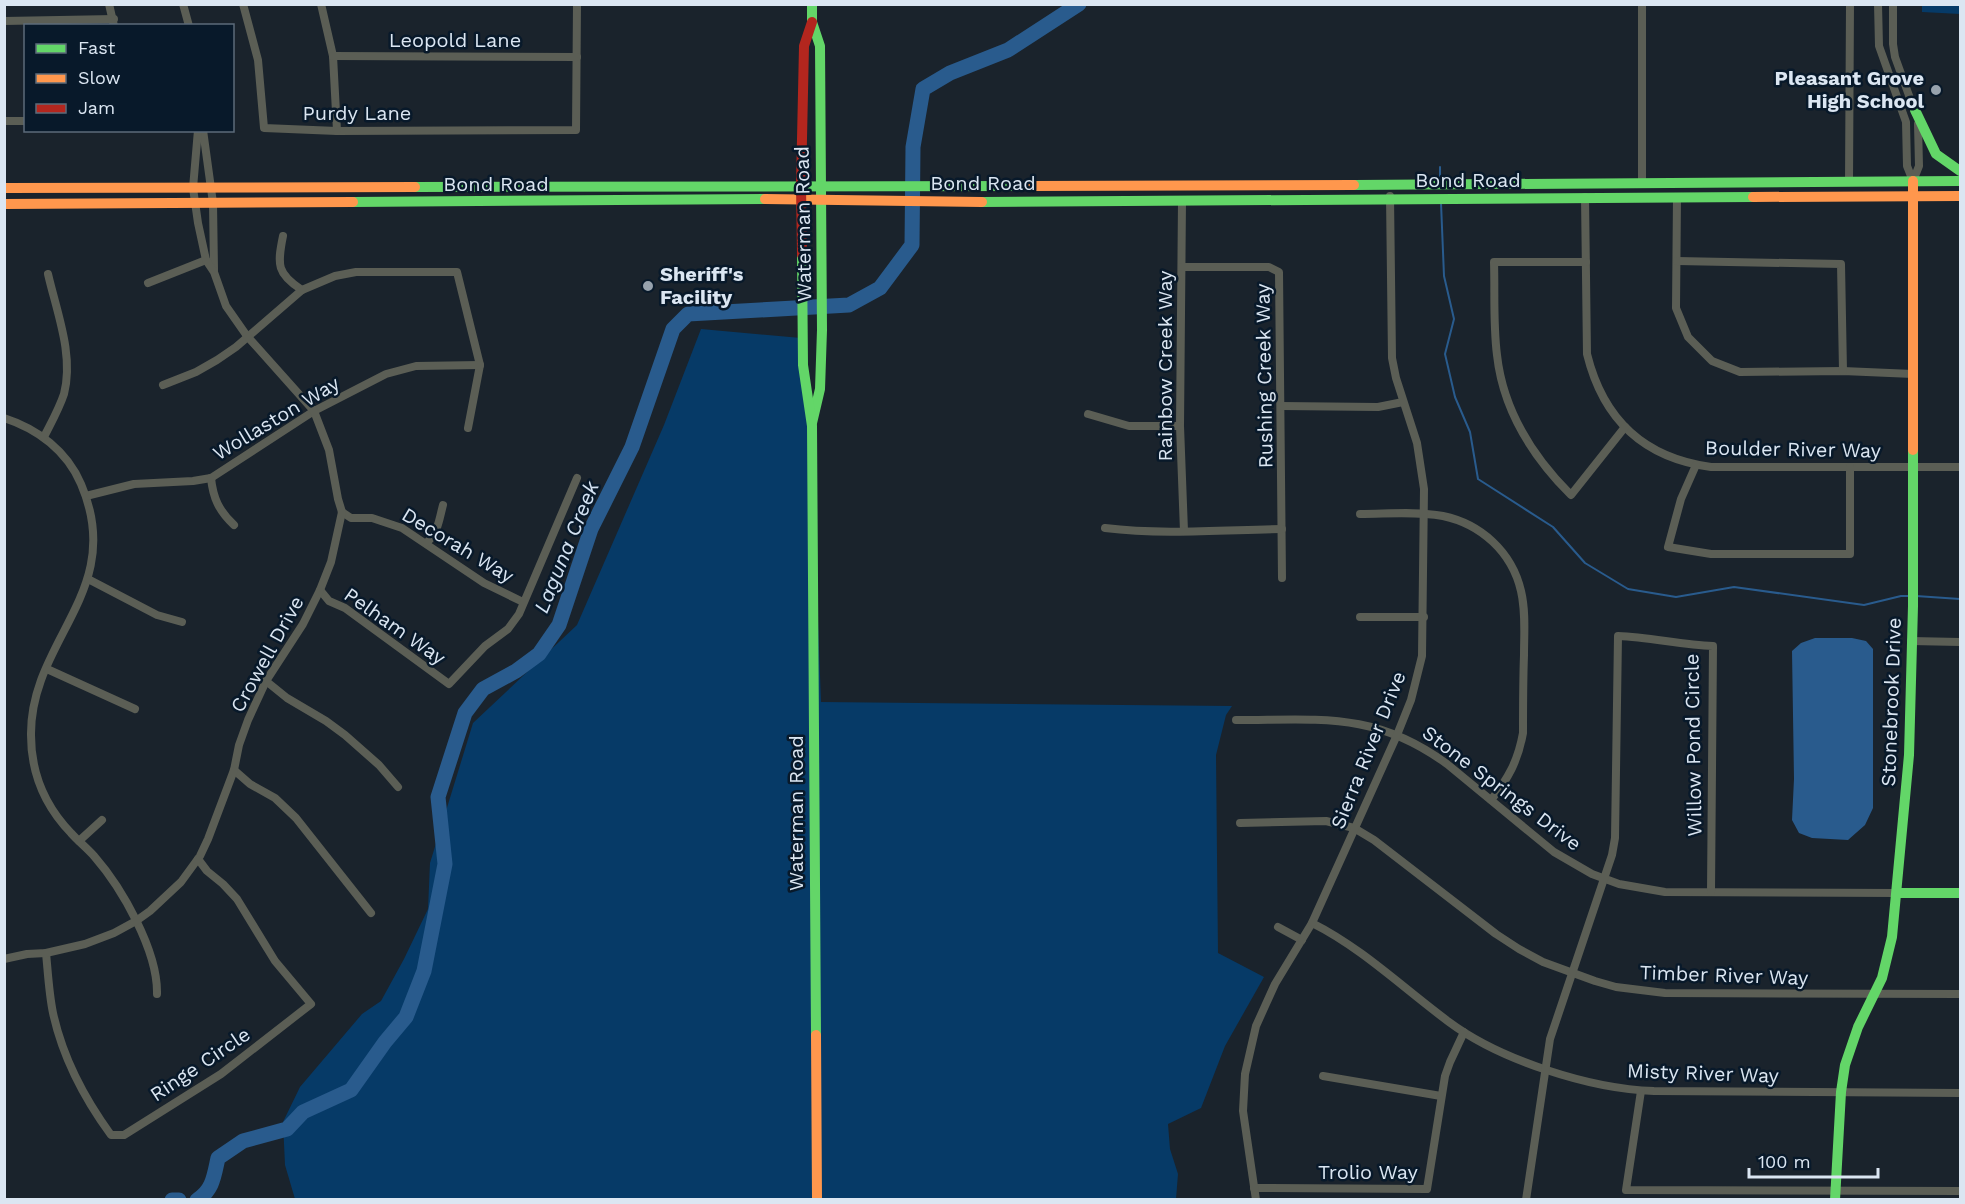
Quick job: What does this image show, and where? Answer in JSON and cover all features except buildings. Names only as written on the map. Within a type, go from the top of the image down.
[{"type":"main road","name":"Waterman Road","points":[[812,4],[812,22],[820,46],[822,330],[820,389],[812,426]]},
{"type":"main road","name":"Waterman Road","points":[[812,22],[804,46],[801,199],[803,365],[812,426],[817,1200]]},
{"type":"main road","points":[[1915,110],[1939,156],[1960,171]]},
{"type":"main road","name":"Stonebrook Drive","points":[[1835,1195],[1841,1092],[1850,1047],[1875,994],[1893,937],[1909,755],[1913,606],[1913,181]]},
{"type":"main road","name":"Bond Road","points":[[4,188],[1284,186],[1960,182]]},
{"type":"main road","points":[[1585,197],[1593,191],[1657,189],[1666,184]]},
{"type":"main road","points":[[1182,201],[1186,195],[1193,192],[1262,192],[1284,186]]},
{"type":"main road","name":"Bond Road","points":[[4,204],[801,199],[888,202],[926,200],[1182,201],[1960,196]]},
{"type":"main road","name":"Stone Springs Drive","points":[[1897,893],[1960,893]]},
{"type":"street","points":[[4,21],[114,22],[109,4]]},
{"type":"street","points":[[183,4],[188,24]]},
{"type":"street","name":"Purdy Lane","points":[[243,4],[258,60],[264,128],[336,131],[576,130],[577,57]]},
{"type":"street","points":[[321,4],[333,56],[336,131]]},
{"type":"street","points":[[577,4],[577,57]]},
{"type":"street","points":[[1642,4],[1642,184]]},
{"type":"street","points":[[1849,182],[1850,4]]},
{"type":"street","points":[[1878,4],[1879,46],[1906,122],[1907,166],[1913,181]]},
{"type":"street","points":[[1893,4],[1895,57],[1915,110],[1919,133],[1919,166],[1913,181]]},
{"type":"street","name":"Leopold Lane","points":[[333,56],[577,57]]},
{"type":"street","points":[[4,122],[24,121]]},
{"type":"street","name":"Crowell Drive","points":[[4,959],[46,953],[95,940],[136,921],[181,882],[198,859],[208,839],[234,770],[239,745],[248,720],[266,681],[303,624],[321,590],[331,562],[342,512],[329,450],[314,411],[247,336],[226,306],[214,272],[206,260],[193,189],[198,132]]},
{"type":"street","name":"Crowell Drive","points":[[203,132],[213,203],[214,272]]},
{"type":"street","points":[[1919,158],[1939,156]]},
{"type":"street","name":"Sierra River Drive","points":[[1256,1200],[1243,1111],[1249,1049],[1264,1006],[1312,923],[1397,735],[1418,679],[1422,656],[1424,515],[1422,466],[1396,378],[1391,341],[1390,185]]},
{"type":"street","name":"Boulder River Way","points":[[1585,197],[1586,339],[1592,372],[1604,400],[1625,427],[1652,448],[1678,460],[1722,468],[1960,467]]},
{"type":"street","points":[[1677,197],[1676,308],[1688,337],[1712,361],[1740,372],[1843,371],[1913,374]]},
{"type":"street","name":"Rainbow Creek Way","points":[[1182,201],[1180,426],[1184,531]]},
{"type":"street","points":[[283,236],[279,253],[282,272],[287,280],[302,290]]},
{"type":"street","points":[[148,283],[206,260]]},
{"type":"street","points":[[1677,261],[1841,264],[1843,371]]},
{"type":"street","points":[[1586,262],[1494,262],[1495,334],[1501,378],[1515,417],[1526,439],[1539,460],[1571,495],[1625,427]]},
{"type":"street","name":"Rushing Creek Way","points":[[1182,267],[1269,267],[1279,272],[1282,578]]},
{"type":"street","points":[[163,385],[196,372],[217,360],[236,347],[302,290],[335,276],[356,272],[457,272],[480,365],[468,428]]},
{"type":"street","points":[[44,437],[63,397],[67,369],[64,342],[48,274]]},
{"type":"street","name":"Wollaston Way","points":[[86,496],[134,484],[211,478],[314,411],[396,370],[426,365],[480,365]]},
{"type":"street","points":[[1281,406],[1378,407],[1403,402]]},
{"type":"street","points":[[1088,414],[1129,426],[1180,426]]},
{"type":"street","points":[[4,418],[23,425],[44,437],[73,469],[86,496],[93,520],[94,542],[88,579],[36,698],[31,727],[34,766],[53,811],[101,865],[136,921],[154,963],[157,994]]},
{"type":"street","points":[[1696,465],[1681,499],[1668,547],[1711,554],[1850,554],[1850,467]]},
{"type":"street","points":[[211,478],[216,502],[234,525]]},
{"type":"street","points":[[523,602],[578,478]]},
{"type":"street","points":[[426,543],[437,531],[443,505]]},
{"type":"street","name":"Decorah Way","points":[[342,512],[351,518],[372,518],[411,533],[484,583],[523,602]]},
{"type":"street","points":[[1360,514],[1424,515],[1457,520],[1483,533],[1502,550],[1516,575],[1524,612],[1523,733],[1511,774],[1491,800]]},
{"type":"street","points":[[1106,528],[1184,531],[1282,529]]},
{"type":"street","points":[[88,579],[157,615],[182,622]]},
{"type":"street","name":"Pelham Way","points":[[321,590],[329,601],[345,608],[449,684],[485,646],[508,629],[519,614],[523,602]]},
{"type":"street","points":[[1360,616],[1424,617]]},
{"type":"street","name":"Willow Pond Circle","points":[[1604,879],[1612,855],[1617,821],[1618,636],[1635,636],[1678,644],[1713,645],[1711,892]]},
{"type":"street","points":[[1911,642],[1960,642]]},
{"type":"street","points":[[47,669],[135,709]]},
{"type":"street","points":[[266,681],[286,698],[345,735],[379,765],[398,787]]},
{"type":"street","name":"Stone Springs Drive","points":[[1236,720],[1334,720],[1378,728],[1397,735],[1430,752],[1572,864],[1604,879],[1640,889],[1665,892],[1897,893]]},
{"type":"street","points":[[234,770],[250,784],[275,798],[296,818],[371,913]]},
{"type":"street","points":[[79,841],[102,820]]},
{"type":"street","name":"Timber River Way","points":[[1240,823],[1326,821],[1354,828],[1374,840],[1496,934],[1544,962],[1571,974],[1616,987],[1665,993],[1960,994]]},
{"type":"street","name":"Ringe Circle","points":[[46,953],[53,1010],[67,1058],[90,1106],[104,1125],[111,1134],[124,1135],[221,1074],[311,1004],[275,961],[237,899],[207,872],[198,859]]},
{"type":"street","points":[[1526,1200],[1552,1031],[1604,879]]},
{"type":"street","name":"Misty River Way","points":[[1312,923],[1347,944],[1464,1032],[1512,1057],[1545,1069],[1614,1087],[1641,1091],[1960,1093]]},
{"type":"street","points":[[1278,927],[1302,940]]},
{"type":"street","name":"Trolio Way","points":[[1254,1188],[1427,1189],[1441,1096],[1450,1062],[1464,1032]]},
{"type":"street","points":[[1323,1076],[1441,1096]]},
{"type":"street","points":[[1641,1091],[1626,1190],[1835,1195],[1960,1191]]},
{"type":"shaded area","points":[[1922,5],[1960,5],[1960,14],[1922,12]]},
{"type":"shaded area","points":[[701,329],[801,338],[812,458],[821,702],[1232,706],[1226,715],[1216,755],[1218,953],[1264,977],[1225,1046],[1201,1108],[1168,1124],[1170,1149],[1178,1174],[1176,1199],[295,1199],[285,1165],[283,1122],[300,1087],[362,1014],[381,1001],[404,959],[428,909],[430,863],[473,723],[577,625],[664,425]]},
{"type":"shaded area","points":[[1815,638],[1852,638],[1866,641],[1873,649],[1873,808],[1865,825],[1848,840],[1812,838],[1799,833],[1792,820],[1794,779],[1792,651],[1801,643]]},
{"type":"waterway","name":"Laguna Creek","points":[[197,1200],[210,1187],[218,1158],[243,1141],[287,1129],[303,1112],[351,1090],[406,1017],[424,971],[445,864],[438,797],[465,713],[483,689],[516,671],[539,654],[559,625],[591,529],[632,447],[673,329],[688,314],[849,305],[880,288],[912,245],[913,147],[923,89],[950,73],[1008,50],[1079,4]]},
{"type":"waterway","points":[[1440,167],[1440,179]]},
{"type":"waterway","points":[[1441,203],[1444,276],[1454,319],[1445,354],[1455,397],[1470,432],[1478,479],[1553,527],[1585,563],[1628,589],[1676,597],[1734,587],[1864,605],[1910,596]]},
{"type":"waterway","points":[[1916,596],[1960,599]]},
{"type":"waterway","name":"Laguna Creek","points":[[172,1200],[179,1200]]},
{"type":"traffic: fast","points":[[812,4],[812,22],[820,46],[822,330],[820,389],[812,423]]},
{"type":"traffic: fast","points":[[1915,110],[1936,154],[1960,171]]},
{"type":"traffic: fast","points":[[1354,185],[1960,181]]},
{"type":"traffic: fast","points":[[415,187],[1029,186]]},
{"type":"traffic: fast","points":[[982,202],[1753,197]]},
{"type":"traffic: fast","points":[[353,202],[765,199]]},
{"type":"traffic: fast","points":[[802,255],[803,365],[812,426],[816,1035]]},
{"type":"traffic: fast","points":[[1835,1200],[1841,1092],[1845,1065],[1858,1027],[1882,978],[1892,937],[1909,755],[1913,606],[1913,450]]},
{"type":"traffic: fast","points":[[1897,893],[1960,893]]},
{"type":"traffic: slow","points":[[1913,181],[1913,450]]},
{"type":"traffic: slow","points":[[1029,186],[1354,185]]},
{"type":"traffic: slow","points":[[4,188],[415,187]]},
{"type":"traffic: slow","points":[[1753,197],[1960,196]]},
{"type":"traffic: slow","points":[[765,199],[982,202]]},
{"type":"traffic: slow","points":[[4,204],[353,202]]},
{"type":"traffic: slow","points":[[816,1035],[817,1200]]},
{"type":"traffic: jam","points":[[802,255],[804,46],[812,22]]},
{"type":"place","name":"Pleasant Grove High School","points":[[1936,90]]},
{"type":"place","name":"Sheriff's Facility","points":[[648,286]]}]
